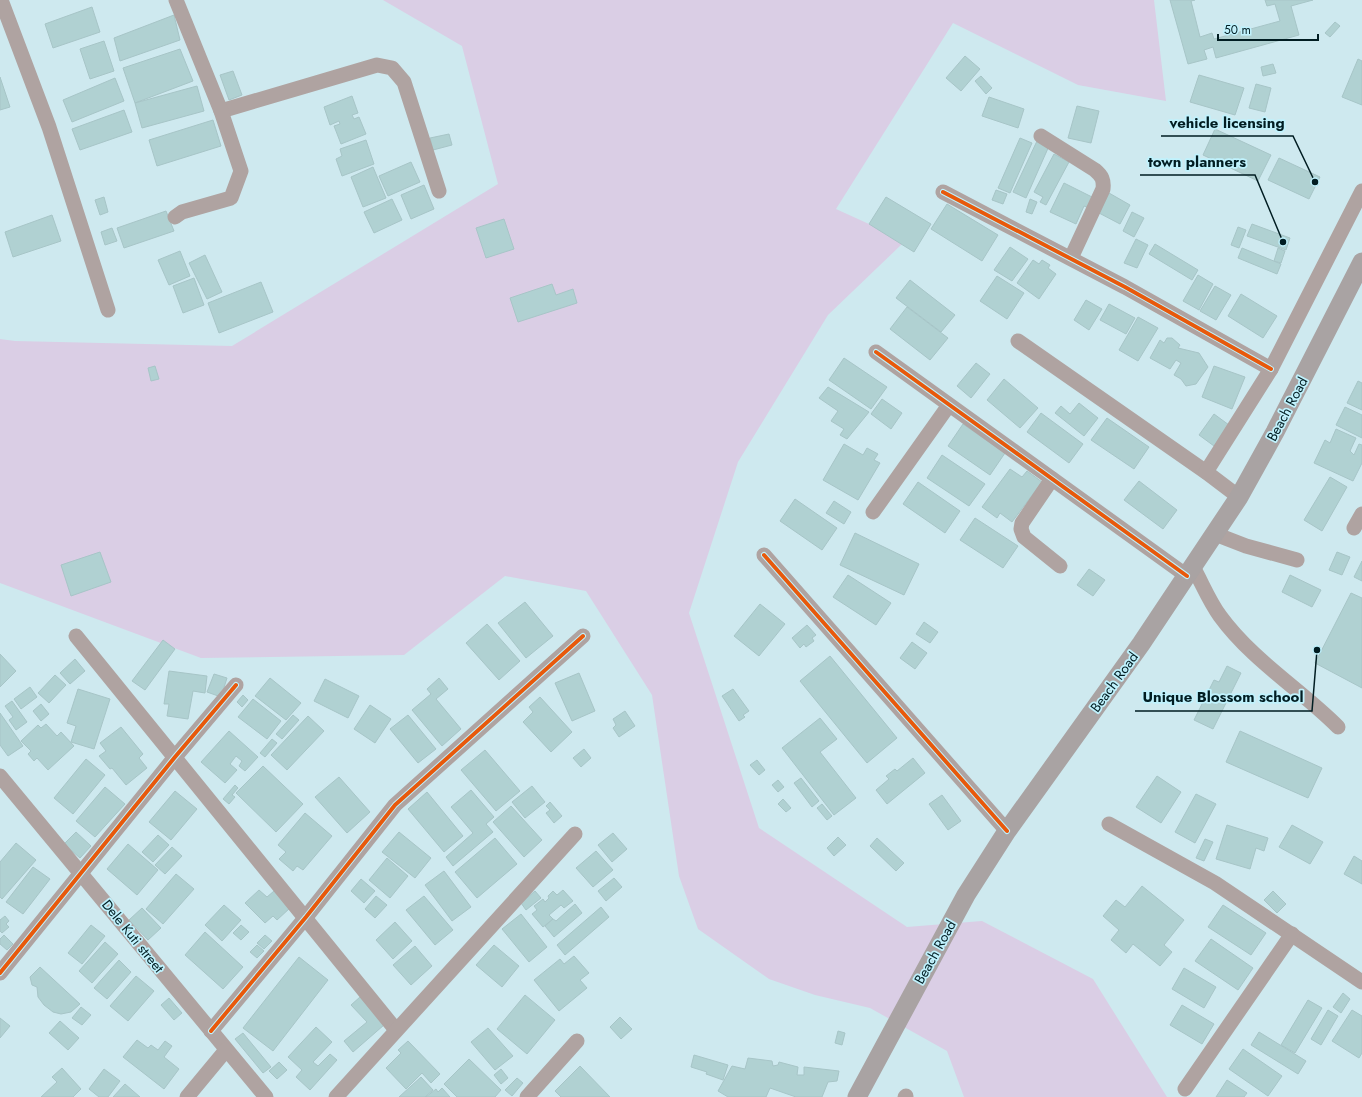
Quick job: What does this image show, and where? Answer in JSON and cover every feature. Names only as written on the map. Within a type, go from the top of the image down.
[{"type":"main road","name":"Beach Road","points":[[857,1097],[966,896],[1007,831],[1190,572],[1239,497],[1275,432],[1362,262]]},
{"type":"street","points":[[1,0],[49,127],[108,310]]},
{"type":"street","points":[[175,217],[182,212],[231,198],[241,171],[220,111],[176,0]]},
{"type":"street","points":[[220,111],[377,65],[392,68],[404,82],[439,192]]},
{"type":"street","points":[[1041,136],[1095,170],[1102,176],[1104,183],[1103,189],[1071,258]]},
{"type":"street","points":[[1206,472],[1271,369],[1362,191]]},
{"type":"street","points":[[942,192],[1071,258],[1271,369]]},
{"type":"street","points":[[1018,341],[1206,472],[1239,497]]},
{"type":"street","points":[[876,352],[1052,479],[1190,572],[1219,615],[1237,636],[1279,677],[1303,694],[1338,727]]},
{"type":"street","points":[[874,512],[949,405]]},
{"type":"street","points":[[1052,479],[1022,524],[1021,529],[1024,537],[1060,566]]},
{"type":"street","points":[[1354,528],[1362,514]]},
{"type":"street","points":[[1215,534],[1246,546],[1297,560]]},
{"type":"street","points":[[764,555],[1007,831]]},
{"type":"street","points":[[76,636],[306,917],[396,1030]]},
{"type":"street","points":[[211,1031],[306,917],[395,806],[583,636]]},
{"type":"street","points":[[0,973],[175,757],[236,685]]},
{"type":"street","name":"Dele Kuti street","points":[[0,776],[266,1097]]},
{"type":"street","points":[[1109,824],[1214,883],[1362,982]]},
{"type":"street","points":[[336,1097],[575,834]]},
{"type":"street","points":[[1185,1088],[1292,934]]},
{"type":"street","points":[[527,1097],[577,1041]]},
{"type":"street","points":[[188,1097],[226,1050]]},
{"type":"shaded area","points":[[383,0],[1154,0],[1166,101],[1078,85],[953,23],[836,209],[869,224],[902,244],[828,315],[738,462],[689,613],[759,828],[907,927],[982,921],[1093,979],[1167,1097],[964,1097],[947,1051],[870,1008],[815,995],[769,979],[698,929],[679,876],[652,695],[586,591],[505,576],[404,655],[201,658],[0,583],[0,339],[15,341],[232,346],[498,184],[462,46]]},
{"type":"building","points":[[1170,0],[1195,0],[1191,1],[1200,37],[1212,33],[1214,39],[1280,21],[1275,4],[1267,6],[1265,0],[1313,0],[1291,6],[1299,35],[1216,58],[1213,47],[1204,50],[1207,59],[1188,64]]},
{"type":"building","points":[[92,7],[100,32],[53,48],[45,24]]},
{"type":"building","points":[[174,15],[180,40],[120,61],[114,38]]},
{"type":"building","points":[[1335,22],[1340,26],[1330,37],[1325,33]]},
{"type":"building","points":[[104,41],[114,71],[90,79],[80,49]]},
{"type":"building","points":[[180,49],[193,81],[135,103],[123,68]]},
{"type":"building","points":[[965,56],[980,69],[961,91],[946,78]]},
{"type":"building","points":[[1358,59],[1362,61],[1362,105],[1342,97]]},
{"type":"building","points":[[1273,64],[1276,73],[1263,76],[1261,67]]},
{"type":"building","points":[[233,71],[242,95],[229,100],[220,75]]},
{"type":"building","points":[[1199,75],[1244,88],[1235,115],[1190,102]]},
{"type":"building","points":[[981,76],[992,88],[986,94],[975,81]]},
{"type":"building","points":[[0,77],[10,107],[0,110]]},
{"type":"building","points":[[115,78],[124,101],[72,122],[63,100]]},
{"type":"building","points":[[1256,84],[1271,88],[1265,112],[1249,108]]},
{"type":"building","points":[[197,86],[204,111],[142,128],[135,103]]},
{"type":"building","points":[[352,96],[358,113],[352,115],[354,119],[359,117],[366,134],[341,144],[334,126],[340,124],[339,121],[330,125],[324,107]]},
{"type":"building","points":[[989,97],[1024,109],[1018,128],[982,116]]},
{"type":"building","points":[[1077,106],[1099,111],[1091,143],[1068,138]]},
{"type":"building","points":[[124,110],[132,132],[80,150],[72,129]]},
{"type":"building","points":[[213,120],[221,146],[157,166],[149,140]]},
{"type":"building","points":[[1215,129],[1271,155],[1258,181],[1203,155]]},
{"type":"building","points":[[449,134],[452,145],[433,150],[430,138]]},
{"type":"building","points":[[1020,138],[1032,143],[1010,193],[998,188]]},
{"type":"building","points":[[366,140],[374,164],[342,176],[336,159],[342,156],[340,149]]},
{"type":"building","points":[[1037,141],[1049,146],[1026,198],[1013,192]]},
{"type":"building","points":[[1054,154],[1069,162],[1046,205],[1040,202],[1043,197],[1034,192]]},
{"type":"building","points":[[1279,158],[1320,177],[1309,199],[1268,180]]},
{"type":"building","points":[[411,162],[420,182],[388,196],[379,176]]},
{"type":"building","points":[[373,167],[386,198],[363,207],[351,177]]},
{"type":"building","points":[[1064,183],[1094,198],[1089,208],[1084,206],[1076,224],[1050,212]]},
{"type":"building","points":[[424,185],[434,209],[411,219],[401,195]]},
{"type":"building","points":[[996,190],[1007,194],[1003,204],[992,200]]},
{"type":"building","points":[[1109,193],[1130,205],[1120,224],[1099,213]]},
{"type":"building","points":[[104,197],[108,212],[100,215],[95,200]]},
{"type":"building","points":[[886,197],[931,224],[914,252],[869,224]]},
{"type":"building","points":[[392,199],[402,220],[374,233],[364,212]]},
{"type":"building","points":[[1030,199],[1037,202],[1032,214],[1026,212]]},
{"type":"building","points":[[947,204],[998,235],[982,261],[931,229]]},
{"type":"building","points":[[166,211],[174,231],[124,248],[117,228]]},
{"type":"building","points":[[1132,212],[1144,218],[1134,237],[1123,231]]},
{"type":"building","points":[[52,215],[61,241],[13,257],[5,232]]},
{"type":"building","points":[[504,219],[514,249],[486,258],[476,228]]},
{"type":"building","points":[[1252,224],[1290,238],[1286,250],[1247,236]]},
{"type":"building","points":[[1238,227],[1246,230],[1239,248],[1231,245]]},
{"type":"building","points":[[112,228],[117,241],[105,245],[101,232]]},
{"type":"building","points":[[1136,239],[1148,245],[1137,268],[1124,263]]},
{"type":"building","points":[[1155,244],[1198,270],[1192,280],[1149,254]]},
{"type":"building","points":[[1010,247],[1028,259],[1012,281],[994,270]]},
{"type":"building","points":[[1242,248],[1281,264],[1277,274],[1238,258]]},
{"type":"building","points":[[1278,248],[1285,251],[1281,263],[1274,261]]},
{"type":"building","points":[[180,251],[190,276],[169,285],[158,260]]},
{"type":"building","points":[[205,255],[222,292],[207,299],[189,263]]},
{"type":"building","points":[[1033,260],[1039,264],[1042,260],[1050,265],[1048,268],[1056,274],[1039,299],[1017,283]]},
{"type":"building","points":[[1198,275],[1213,284],[1199,310],[1183,301]]},
{"type":"building","points":[[997,276],[1024,293],[1007,319],[980,301]]},
{"type":"building","points":[[194,278],[204,305],[183,313],[173,286]]},
{"type":"building","points":[[910,280],[955,315],[941,332],[896,298]]},
{"type":"building","points":[[261,282],[273,312],[219,333],[208,303]]},
{"type":"building","points":[[552,284],[556,295],[573,289],[577,303],[518,322],[510,298]]},
{"type":"building","points":[[1215,286],[1231,295],[1216,320],[1200,311]]},
{"type":"building","points":[[1241,294],[1277,316],[1263,338],[1228,316]]},
{"type":"building","points":[[1086,300],[1102,309],[1089,330],[1074,320]]},
{"type":"building","points":[[1109,304],[1135,318],[1126,334],[1100,320]]},
{"type":"building","points":[[907,307],[948,338],[930,360],[890,329]]},
{"type":"building","points":[[1138,317],[1158,328],[1138,361],[1119,350]]},
{"type":"building","points":[[1167,338],[1172,338],[1180,345],[1178,348],[1199,353],[1208,367],[1196,384],[1186,386],[1181,379],[1174,375],[1181,363],[1176,360],[1170,369],[1150,358],[1160,340],[1164,343]]},
{"type":"building","points":[[844,358],[887,387],[871,409],[829,380]]},
{"type":"building","points":[[976,363],[990,374],[971,398],[957,386]]},
{"type":"building","points":[[155,366],[159,379],[151,381],[148,368]]},
{"type":"building","points":[[1214,366],[1245,377],[1232,409],[1202,397]]},
{"type":"building","points":[[1004,379],[1038,408],[1020,428],[987,400]]},
{"type":"building","points":[[1358,381],[1362,383],[1362,410],[1347,403]]},
{"type":"building","points":[[828,387],[869,412],[847,439],[840,435],[844,429],[831,421],[838,411],[819,398]]},
{"type":"building","points":[[882,399],[902,413],[891,429],[871,414]]},
{"type":"building","points":[[1079,403],[1098,418],[1084,436],[1055,413],[1061,406],[1070,414]]},
{"type":"building","points":[[1345,407],[1362,415],[1362,438],[1336,425]]},
{"type":"building","points":[[1041,413],[1083,444],[1069,463],[1027,432]]},
{"type":"building","points":[[1214,414],[1229,425],[1214,446],[1199,435]]},
{"type":"building","points":[[1107,418],[1149,447],[1134,469],[1091,440]]},
{"type":"building","points":[[963,424],[1005,453],[990,475],[948,446]]},
{"type":"building","points":[[1336,429],[1356,438],[1350,451],[1354,455],[1359,444],[1362,445],[1362,463],[1353,481],[1314,463],[1325,440],[1330,443]]},
{"type":"building","points":[[844,444],[863,455],[867,448],[878,454],[874,460],[880,463],[858,500],[823,480]]},
{"type":"building","points":[[942,455],[985,484],[969,506],[927,478]]},
{"type":"building","points":[[1010,469],[1022,477],[1027,471],[1042,482],[1012,522],[1000,513],[997,518],[982,507]]},
{"type":"building","points":[[1330,477],[1347,487],[1322,531],[1304,520]]},
{"type":"building","points":[[1139,481],[1177,510],[1163,529],[1124,500]]},
{"type":"building","points":[[918,482],[960,511],[945,533],[903,504]]},
{"type":"building","points":[[795,499],[837,528],[822,550],[780,521]]},
{"type":"building","points":[[834,501],[851,512],[844,524],[826,513]]},
{"type":"building","points":[[975,518],[1018,546],[1003,568],[960,540]]},
{"type":"building","points":[[855,533],[919,564],[904,595],[840,565]]},
{"type":"building","points":[[100,552],[111,582],[71,596],[61,565]]},
{"type":"building","points":[[1337,552],[1350,557],[1342,575],[1329,570]]},
{"type":"building","points":[[1362,561],[1362,581],[1354,577]]},
{"type":"building","points":[[1089,569],[1105,580],[1093,596],[1077,585]]},
{"type":"building","points":[[848,575],[891,603],[876,625],[833,597]]},
{"type":"building","points":[[1290,575],[1321,590],[1312,607],[1282,592]]},
{"type":"building","points":[[1351,593],[1362,598],[1362,688],[1315,663]]},
{"type":"building","points":[[525,602],[553,636],[526,658],[498,623]]},
{"type":"building","points":[[760,604],[785,624],[759,656],[734,636]]},
{"type":"building","points":[[924,622],[938,632],[930,643],[916,634]]},
{"type":"building","points":[[487,624],[520,661],[499,680],[466,643]]},
{"type":"building","points":[[807,625],[816,635],[812,638],[814,641],[806,647],[804,644],[800,648],[792,638]]},
{"type":"building","points":[[163,640],[175,649],[145,690],[132,681]]},
{"type":"building","points":[[912,642],[927,653],[915,669],[900,658]]},
{"type":"building","points":[[0,654],[16,671],[0,687]]},
{"type":"building","points":[[830,656],[897,738],[867,763],[800,681]]},
{"type":"building","points":[[75,659],[85,671],[70,684],[60,673]]},
{"type":"building","points":[[1227,666],[1241,673],[1213,729],[1194,720],[1214,680],[1219,682]]},
{"type":"building","points":[[169,671],[207,676],[205,693],[193,691],[188,719],[167,716],[169,704],[164,704]]},
{"type":"building","points":[[579,673],[595,711],[572,721],[555,683]]},
{"type":"building","points":[[214,674],[227,678],[221,697],[207,692]]},
{"type":"building","points":[[55,675],[66,685],[49,703],[38,693]]},
{"type":"building","points":[[270,678],[301,703],[286,720],[255,696]]},
{"type":"building","points":[[439,678],[448,689],[436,699],[461,729],[442,746],[412,710],[431,694],[427,689]]},
{"type":"building","points":[[325,679],[359,696],[348,718],[314,701]]},
{"type":"building","points":[[30,687],[37,697],[21,709],[14,699]]},
{"type":"building","points":[[78,689],[110,699],[94,749],[71,742],[76,726],[67,723]]},
{"type":"building","points":[[733,689],[749,711],[743,715],[745,717],[739,721],[722,696]]},
{"type":"building","points":[[243,695],[248,700],[242,707],[237,702]]},
{"type":"building","points":[[540,697],[572,732],[551,752],[523,722],[533,712],[529,707]]},
{"type":"building","points":[[253,699],[281,721],[267,739],[238,717]]},
{"type":"building","points":[[12,701],[27,722],[16,730],[9,720],[13,717],[5,706]]},
{"type":"building","points":[[41,704],[49,714],[41,721],[33,711]]},
{"type":"building","points":[[370,705],[391,719],[375,743],[354,729]]},
{"type":"building","points":[[625,711],[635,726],[619,737],[613,728],[616,725],[613,719]]},
{"type":"building","points":[[0,713],[23,746],[8,756],[0,745]]},
{"type":"building","points":[[293,715],[299,720],[282,739],[276,734]]},
{"type":"building","points":[[408,715],[436,749],[418,763],[390,729]]},
{"type":"building","points":[[308,716],[324,731],[287,770],[271,755]]},
{"type":"building","points":[[820,718],[837,739],[820,752],[856,798],[834,815],[782,748]]},
{"type":"building","points":[[46,724],[57,736],[61,732],[74,746],[48,770],[37,758],[34,761],[28,754],[31,751],[21,741],[38,725],[41,728]]},
{"type":"building","points":[[121,727],[143,754],[139,758],[147,768],[126,785],[112,768],[110,769],[99,756],[106,751],[100,743]]},
{"type":"building","points":[[229,731],[258,757],[245,771],[239,766],[242,761],[236,756],[230,764],[237,770],[225,783],[201,762]]},
{"type":"building","points":[[1240,731],[1322,768],[1308,798],[1226,762]]},
{"type":"building","points":[[272,739],[277,743],[265,757],[260,753]]},
{"type":"building","points":[[584,749],[591,758],[581,767],[573,758]]},
{"type":"building","points":[[485,750],[520,791],[496,811],[461,770]]},
{"type":"building","points":[[913,758],[925,773],[887,804],[876,790],[889,779],[886,776],[895,769],[897,771]]},
{"type":"building","points":[[86,759],[105,775],[73,814],[54,798]]},
{"type":"building","points":[[757,760],[765,770],[759,775],[750,765]]},
{"type":"building","points":[[263,766],[303,804],[276,832],[236,793]]},
{"type":"building","points":[[1157,776],[1181,792],[1161,823],[1136,807]]},
{"type":"building","points":[[339,777],[370,812],[347,833],[315,797]]},
{"type":"building","points":[[801,778],[819,801],[812,807],[794,783]]},
{"type":"building","points":[[778,780],[784,787],[778,792],[772,785]]},
{"type":"building","points":[[235,785],[238,788],[232,795],[235,797],[229,804],[223,799]]},
{"type":"building","points":[[532,786],[545,802],[525,818],[512,802]]},
{"type":"building","points":[[105,787],[125,804],[95,837],[76,821]]},
{"type":"building","points":[[471,790],[494,817],[486,824],[493,832],[453,866],[446,857],[473,833],[451,807]]},
{"type":"building","points":[[175,791],[197,809],[171,840],[149,822]]},
{"type":"building","points":[[427,792],[463,836],[444,852],[408,809]]},
{"type":"building","points":[[1196,794],[1216,804],[1195,843],[1175,832]]},
{"type":"building","points":[[942,795],[961,821],[948,830],[929,804]]},
{"type":"building","points":[[783,799],[791,808],[786,812],[778,804]]},
{"type":"building","points":[[550,802],[562,816],[554,823],[546,813],[550,810],[546,806]]},
{"type":"building","points":[[822,804],[832,816],[827,820],[817,808]]},
{"type":"building","points":[[511,806],[542,840],[524,857],[493,822]]},
{"type":"building","points":[[305,813],[332,836],[303,870],[297,866],[293,871],[279,859],[286,852],[278,845]]},
{"type":"building","points":[[1227,825],[1268,838],[1264,851],[1256,848],[1250,869],[1216,859]]},
{"type":"building","points":[[1292,825],[1323,842],[1310,864],[1279,847]]},
{"type":"building","points":[[76,832],[91,846],[80,858],[64,844]]},
{"type":"building","points":[[399,832],[431,858],[415,878],[382,852]]},
{"type":"building","points":[[613,833],[627,849],[612,862],[598,845]]},
{"type":"building","points":[[158,835],[169,845],[153,862],[142,852]]},
{"type":"building","points":[[838,837],[846,845],[834,856],[827,848]]},
{"type":"building","points":[[495,838],[517,864],[477,898],[455,872]]},
{"type":"building","points":[[877,838],[904,863],[896,871],[870,846]]},
{"type":"building","points":[[1205,839],[1213,842],[1204,861],[1196,858]]},
{"type":"building","points":[[16,843],[36,860],[2,899],[0,897],[0,862]]},
{"type":"building","points":[[128,844],[158,870],[137,895],[107,869]]},
{"type":"building","points":[[172,847],[182,856],[165,874],[155,865]]},
{"type":"building","points":[[596,851],[613,870],[593,887],[576,868]]},
{"type":"building","points":[[1354,856],[1362,861],[1362,884],[1344,874]]},
{"type":"building","points":[[387,858],[408,876],[390,898],[369,880]]},
{"type":"building","points":[[33,867],[50,879],[23,914],[6,902]]},
{"type":"building","points":[[444,871],[471,907],[452,921],[425,885]]},
{"type":"building","points":[[176,874],[194,889],[163,924],[146,909]]},
{"type":"building","points":[[614,878],[622,887],[606,901],[598,891]]},
{"type":"building","points":[[361,879],[375,891],[364,903],[351,891]]},
{"type":"building","points":[[1142,886],[1184,920],[1164,945],[1172,952],[1160,966],[1133,944],[1126,953],[1111,940],[1119,930],[1103,916],[1116,900],[1125,907]]},
{"type":"building","points":[[259,890],[267,897],[274,891],[290,908],[277,920],[273,916],[265,923],[245,903]]},
{"type":"building","points":[[563,890],[573,901],[564,908],[561,905],[549,915],[553,919],[543,927],[532,914],[537,910],[534,906],[543,899],[545,902],[553,891],[557,895]]},
{"type":"building","points":[[535,891],[541,898],[526,910],[521,903]]},
{"type":"building","points":[[1273,891],[1286,904],[1277,913],[1264,900]]},
{"type":"building","points":[[376,896],[387,905],[375,918],[365,909]]},
{"type":"building","points":[[424,896],[453,930],[435,945],[406,910]]},
{"type":"building","points":[[575,904],[582,913],[554,937],[545,926],[553,919],[556,921]]},
{"type":"building","points":[[224,905],[241,920],[222,941],[205,925]]},
{"type":"building","points":[[1223,905],[1266,933],[1251,955],[1208,927]]},
{"type":"building","points":[[601,907],[609,917],[565,955],[557,945]]},
{"type":"building","points":[[142,908],[161,928],[148,940],[129,920]]},
{"type":"building","points":[[521,914],[547,947],[529,962],[502,929]]},
{"type":"building","points":[[5,916],[9,921],[6,924],[9,927],[2,933],[0,931],[0,920]]},
{"type":"building","points":[[395,922],[412,941],[393,959],[376,940]]},
{"type":"building","points":[[91,925],[105,936],[82,964],[68,953]]},
{"type":"building","points":[[241,925],[249,932],[241,940],[233,933]]},
{"type":"building","points":[[205,932],[243,967],[223,989],[185,955]]},
{"type":"building","points":[[4,935],[13,944],[7,950],[0,944],[0,939]]},
{"type":"building","points":[[265,935],[272,941],[264,949],[257,943]]},
{"type":"building","points":[[1211,939],[1253,968],[1238,990],[1195,961]]},
{"type":"building","points":[[105,942],[118,954],[92,983],[79,971]]},
{"type":"building","points":[[257,945],[264,951],[257,958],[250,952]]},
{"type":"building","points":[[494,945],[519,966],[502,987],[476,965]]},
{"type":"building","points":[[415,946],[432,966],[411,985],[393,965]]},
{"type":"building","points":[[574,956],[589,973],[580,980],[587,988],[559,1011],[534,980],[560,959],[564,964]]},
{"type":"building","points":[[299,957],[328,980],[273,1051],[243,1028]]},
{"type":"building","points":[[119,960],[131,972],[107,999],[94,988]]},
{"type":"building","points":[[40,967],[80,1004],[71,1012],[61,1014],[53,1012],[44,1005],[38,997],[37,987],[32,985],[30,977]]},
{"type":"building","points":[[1184,968],[1216,987],[1204,1008],[1172,989]]},
{"type":"building","points":[[136,976],[154,991],[128,1021],[110,1006]]},
{"type":"building","points":[[1343,993],[1350,999],[1341,1013],[1333,1007]]},
{"type":"building","points":[[525,995],[555,1020],[527,1054],[497,1029]]},
{"type":"building","points":[[360,997],[384,1025],[353,1052],[344,1041],[367,1022],[351,1005]]},
{"type":"building","points":[[169,998],[182,1013],[174,1020],[161,1005]]},
{"type":"building","points":[[1308,1000],[1322,1008],[1295,1053],[1281,1045]]},
{"type":"building","points":[[1182,1005],[1214,1024],[1202,1044],[1170,1025]]},
{"type":"building","points":[[81,1007],[91,1015],[82,1025],[72,1018]]},
{"type":"building","points":[[1328,1010],[1338,1016],[1321,1045],[1311,1039]]},
{"type":"building","points":[[1352,1010],[1362,1016],[1362,1053],[1359,1058],[1332,1041]]},
{"type":"building","points":[[620,1017],[632,1029],[621,1039],[610,1027]]},
{"type":"building","points":[[0,1018],[10,1026],[0,1038]]},
{"type":"building","points":[[60,1021],[79,1038],[68,1050],[49,1033]]},
{"type":"building","points":[[316,1027],[332,1042],[313,1062],[318,1066],[330,1054],[337,1060],[310,1090],[296,1077],[302,1070],[288,1057]]},
{"type":"building","points":[[488,1028],[513,1056],[495,1070],[471,1042]]},
{"type":"building","points":[[838,1031],[845,1033],[842,1045],[835,1043]]},
{"type":"building","points":[[1259,1032],[1306,1061],[1298,1074],[1251,1045]]},
{"type":"building","points":[[243,1033],[271,1067],[263,1073],[235,1039]]},
{"type":"building","points":[[137,1040],[148,1048],[151,1045],[158,1050],[165,1041],[172,1046],[164,1057],[179,1069],[164,1089],[123,1057]]},
{"type":"building","points":[[408,1041],[440,1074],[431,1083],[422,1073],[406,1089],[386,1068],[401,1053],[398,1050]]},
{"type":"building","points":[[1243,1049],[1282,1076],[1268,1096],[1229,1069]]},
{"type":"building","points":[[694,1055],[728,1065],[723,1080],[706,1074],[707,1072],[691,1067]]},
{"type":"building","points":[[748,1058],[772,1061],[773,1066],[778,1065],[779,1062],[798,1067],[797,1075],[804,1075],[804,1067],[839,1071],[837,1081],[828,1082],[822,1097],[796,1097],[770,1088],[766,1097],[728,1097],[718,1091],[732,1066],[745,1069]]},
{"type":"building","points":[[469,1059],[501,1090],[495,1097],[457,1097],[444,1084]]},
{"type":"building","points":[[279,1062],[287,1070],[277,1079],[269,1071]]},
{"type":"building","points":[[580,1066],[610,1097],[561,1097],[555,1091]]},
{"type":"building","points":[[62,1068],[81,1089],[73,1097],[41,1097],[57,1082],[52,1077]]},
{"type":"building","points":[[104,1069],[120,1081],[108,1097],[99,1097],[89,1089]]},
{"type":"building","points":[[501,1069],[508,1078],[501,1084],[494,1075]]},
{"type":"building","points":[[421,1077],[433,1090],[425,1097],[399,1097]]},
{"type":"building","points":[[517,1078],[523,1083],[512,1096],[505,1090]]},
{"type":"building","points":[[1227,1080],[1247,1093],[1244,1097],[1216,1097]]},
{"type":"building","points":[[125,1084],[140,1097],[113,1097]]},
{"type":"building","points":[[442,1088],[450,1097],[426,1097],[436,1089],[438,1092]]},
{"type":"cycle path","points":[[943,192],[1125,287],[1271,369]]},
{"type":"cycle path","points":[[876,352],[1187,576]]},
{"type":"cycle path","points":[[764,555],[1007,831]]},
{"type":"cycle path","points":[[211,1031],[306,917],[395,805],[583,636]]},
{"type":"cycle path","points":[[0,973],[175,757],[236,685]]},
{"type":"place","name":"vehicle licensing","points":[[1315,182]]},
{"type":"place","name":"town planners","points":[[1283,242]]},
{"type":"place","name":"Unique Blossom school","points":[[1317,650]]}]
